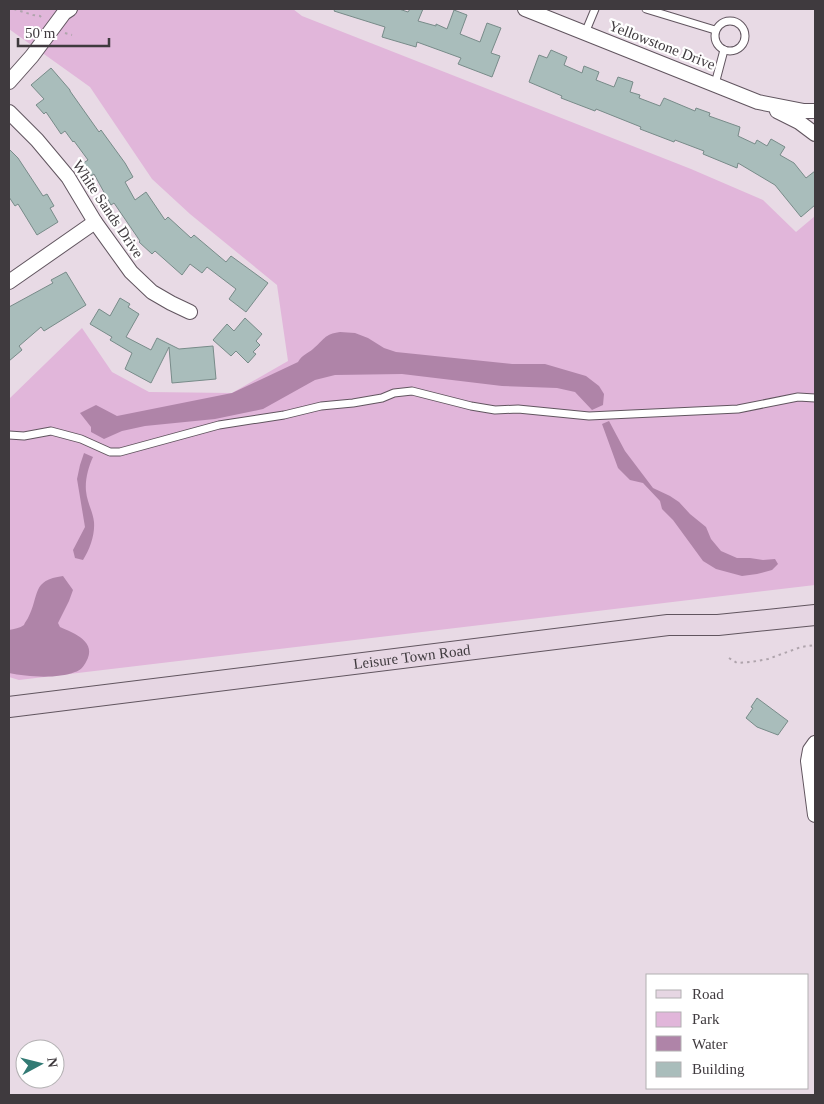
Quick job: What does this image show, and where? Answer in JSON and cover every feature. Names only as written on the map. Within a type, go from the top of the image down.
[{"type":"main road","name":"Leisure Town Road","points":[[9,707],[668,625],[718,625],[815,615]]},
{"type":"street","points":[[9,82],[32,56],[64,13],[70,9]]},
{"type":"street","name":"Yellowstone Drive","points":[[524,9],[758,102],[799,122],[815,134]]},
{"type":"street","name":"Yellowstone Drive","points":[[758,102],[804,111],[815,111]]},
{"type":"street","name":"White Sands Drive","points":[[9,112],[37,140],[68,177],[95,222],[131,272],[152,292],[190,312]]},
{"type":"street","points":[[9,282],[95,222]]},
{"type":"street","points":[[815,743],[810,750],[808,762],[815,815]]},
{"type":"lane","points":[[585,32],[595,9]]},
{"type":"lane","points":[[646,9],[715,30]]},
{"type":"lane","points":[[727,20],[733,20],[738,22],[745,30],[746,36],[742,45],[734,51],[724,50],[717,44],[714,35],[715,30],[727,20]]},
{"type":"lane","points":[[715,84],[724,50]]},
{"type":"lane","points":[[9,435],[24,436],[51,431],[81,439],[110,452],[120,452],[219,425],[284,415],[321,406],[382,398],[394,393],[412,392],[495,410],[518,409],[589,416],[738,409],[798,397],[815,398]]},
{"type":"path","points":[[14,9],[40,16]]},
{"type":"path","points":[[729,658],[737,663],[751,662],[768,659],[801,647],[815,645]]},
{"type":"green space","points":[[9,9],[293,9],[302,16],[691,169],[763,200],[796,232],[815,216],[815,585],[19,680],[9,677],[9,399],[82,328],[112,372],[149,392],[232,393],[288,361],[277,285],[190,214],[152,179],[90,87],[9,29]]},
{"type":"water","points":[[340,332],[355,333],[396,352],[512,364],[545,364],[586,376],[599,386],[604,394],[603,405],[592,410],[575,392],[557,388],[502,386],[402,374],[335,375],[315,380],[263,409],[215,419],[145,426],[122,431],[104,439],[91,432],[91,427],[80,413],[96,405],[117,416],[232,393],[298,362],[327,336]]},
{"type":"water","points":[[609,421],[625,451],[653,488],[679,502],[706,527],[711,539],[721,551],[737,558],[775,559],[778,564],[772,570],[742,576],[716,569],[703,561],[673,520],[662,509],[660,501],[643,483],[630,480],[618,468],[602,424]]},
{"type":"water","points":[[84,453],[93,457],[87,474],[86,491],[93,518],[94,532],[92,542],[83,560],[75,558],[73,550],[85,527],[77,479]]},
{"type":"water","points":[[63,576],[73,590],[58,623],[60,627],[78,635],[87,644],[89,655],[85,664],[77,671],[60,676],[25,676],[9,673],[9,630],[24,625],[41,585],[53,578]]},
{"type":"building","points":[[335,9],[399,9],[408,12],[410,9],[423,9],[418,21],[436,26],[436,24],[447,29],[454,10],[467,15],[460,34],[480,42],[487,23],[501,28],[491,53],[500,56],[492,77],[458,64],[461,58],[417,42],[416,47],[382,37],[385,27],[334,11]]},
{"type":"building","points":[[551,50],[567,57],[564,65],[582,73],[584,66],[599,72],[596,80],[614,87],[618,77],[633,82],[630,92],[640,95],[639,98],[660,106],[664,98],[695,111],[696,108],[710,113],[709,116],[740,127],[738,136],[755,144],[757,140],[767,146],[771,139],[785,147],[780,155],[794,163],[806,178],[815,171],[815,205],[801,217],[775,185],[738,163],[737,168],[703,154],[704,151],[675,140],[674,142],[596,109],[595,111],[561,98],[562,96],[529,82],[539,55],[547,58]]},
{"type":"building","points":[[51,68],[125,163],[133,177],[125,182],[135,200],[146,192],[165,220],[168,217],[191,238],[194,235],[226,262],[231,256],[268,283],[246,312],[229,299],[236,289],[207,267],[202,273],[190,264],[182,275],[155,251],[152,254],[139,242],[114,203],[111,205],[94,174],[91,176],[82,164],[88,160],[74,141],[65,131],[61,134],[46,112],[44,114],[36,105],[44,99],[31,85]]},
{"type":"building","points":[[9,149],[18,158],[43,196],[47,194],[54,206],[50,208],[58,222],[37,235],[18,204],[15,206],[9,197]]},
{"type":"building","points":[[66,272],[86,305],[44,331],[41,327],[19,346],[22,350],[9,361],[9,307],[53,283],[51,280]]},
{"type":"building","points":[[120,298],[130,304],[128,307],[139,314],[126,337],[151,350],[157,338],[179,349],[213,346],[216,379],[172,383],[169,347],[151,383],[125,369],[132,353],[110,340],[112,337],[90,324],[99,309],[110,316]]},
{"type":"building","points":[[245,318],[262,334],[256,341],[260,345],[253,352],[256,354],[248,363],[236,351],[231,356],[213,340],[227,324],[234,331]]},
{"type":"building","points":[[757,698],[788,721],[778,735],[757,727],[746,718]]}]
